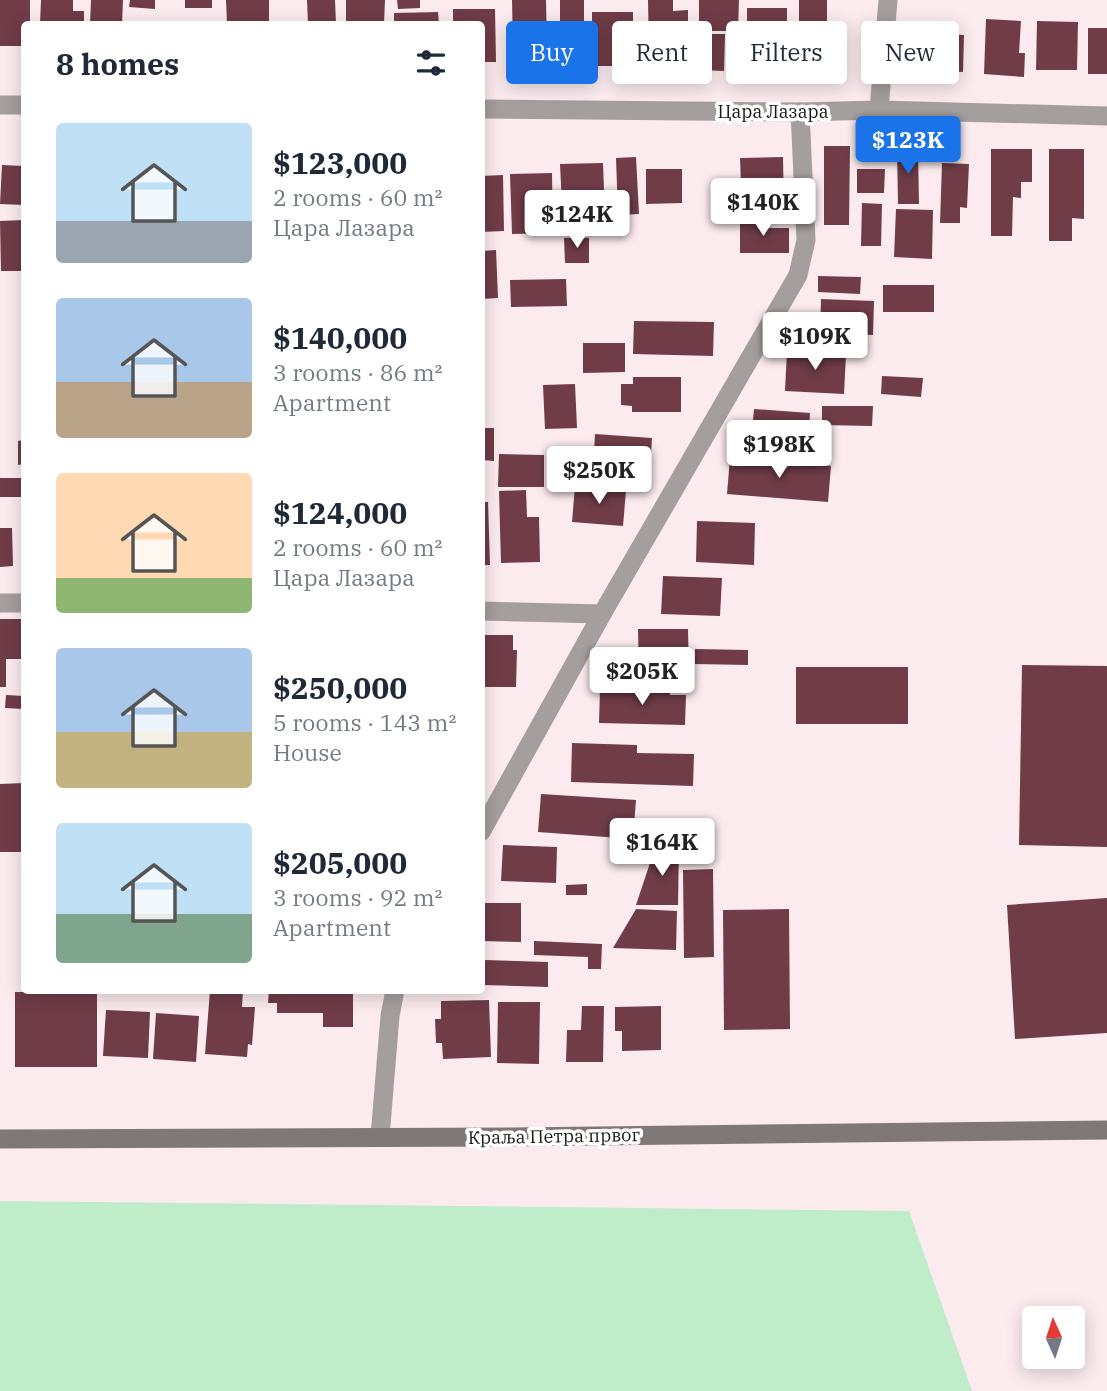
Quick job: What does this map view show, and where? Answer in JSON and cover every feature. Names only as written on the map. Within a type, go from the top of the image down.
[{"type":"main road","name":"Краља Петра првог","points":[[0,1139],[1107,1130]]},
{"type":"street","points":[[879,110],[887,0]]},
{"type":"street","points":[[0,105],[21,105]]},
{"type":"street","name":"Цара Лазара","points":[[485,109],[800,112],[879,110],[1107,116]]},
{"type":"street","points":[[485,825],[602,614],[798,275],[806,240],[800,112]]},
{"type":"street","points":[[0,603],[21,603]]},
{"type":"street","points":[[485,611],[602,614]]},
{"type":"street","points":[[380,1138],[394,994]]},
{"type":"green space","points":[[0,1201],[909,1211],[972,1391],[0,1391]]},
{"type":"building","points":[[0,0],[30,0],[30,21],[21,21],[21,46],[0,46]]},
{"type":"building","points":[[41,0],[73,0],[73,11],[84,11],[84,21],[40,21]]},
{"type":"building","points":[[91,0],[123,0],[122,21],[90,21]]},
{"type":"building","points":[[130,0],[155,0],[155,9],[129,7]]},
{"type":"building","points":[[185,0],[212,0],[212,8],[185,8]]},
{"type":"building","points":[[226,0],[269,0],[269,21],[227,21]]},
{"type":"building","points":[[307,0],[335,0],[336,21],[308,21]]},
{"type":"building","points":[[346,0],[385,0],[384,21],[346,21]]},
{"type":"building","points":[[397,0],[420,0],[420,8],[398,9]]},
{"type":"building","points":[[512,0],[546,0],[546,21],[512,21]]},
{"type":"building","points":[[560,0],[584,0],[584,21],[560,21]]},
{"type":"building","points":[[648,0],[673,0],[673,11],[688,10],[688,21],[648,21]]},
{"type":"building","points":[[699,0],[739,0],[738,21],[726,21],[726,31],[712,31],[712,21],[699,21]]},
{"type":"building","points":[[799,0],[827,0],[827,21],[799,21]]},
{"type":"building","points":[[747,8],[787,8],[787,21],[747,21]]},
{"type":"building","points":[[453,9],[495,9],[496,62],[485,62],[485,21],[453,21]]},
{"type":"building","points":[[438,12],[439,21],[394,21],[394,13]]},
{"type":"building","points":[[592,12],[633,12],[633,21],[612,21],[612,66],[598,66],[598,21],[592,21]]},
{"type":"building","points":[[986,19],[1021,21],[1019,53],[1025,53],[1024,77],[984,74]]},
{"type":"building","points":[[1037,21],[1078,22],[1077,70],[1036,70]]},
{"type":"building","points":[[1088,28],[1107,28],[1107,74],[1088,74]]},
{"type":"building","points":[[712,34],[725,34],[724,71],[712,71]]},
{"type":"building","points":[[959,35],[964,35],[963,72],[959,72]]},
{"type":"building","points":[[824,146],[850,146],[849,225],[824,225]]},
{"type":"building","points":[[897,149],[918,149],[919,204],[898,204]]},
{"type":"building","points":[[991,149],[1032,149],[1032,182],[1021,182],[1021,198],[1013,197],[1012,236],[991,236]]},
{"type":"building","points":[[1049,149],[1084,149],[1084,219],[1072,218],[1072,241],[1049,241]]},
{"type":"building","points":[[636,157],[639,214],[618,215],[616,158]]},
{"type":"building","points":[[783,157],[784,213],[742,214],[740,158]]},
{"type":"building","points":[[603,163],[605,217],[593,218],[593,225],[563,226],[560,164]]},
{"type":"building","points":[[942,163],[969,164],[967,208],[960,207],[960,223],[940,223]]},
{"type":"building","points":[[2,165],[21,166],[21,205],[0,204]]},
{"type":"building","points":[[646,169],[682,169],[682,203],[646,204]]},
{"type":"building","points":[[857,169],[885,169],[884,193],[857,193]]},
{"type":"building","points":[[552,173],[553,233],[512,234],[510,174]]},
{"type":"building","points":[[503,175],[504,231],[485,232],[485,176]]},
{"type":"building","points":[[862,203],[882,204],[881,246],[861,246]]},
{"type":"building","points":[[896,209],[933,210],[932,259],[894,257]]},
{"type":"building","points":[[21,220],[21,271],[1,271],[0,221]]},
{"type":"building","points":[[740,221],[765,221],[765,228],[789,228],[789,253],[740,253]]},
{"type":"building","points":[[564,238],[589,238],[589,263],[565,263]]},
{"type":"building","points":[[496,250],[498,298],[485,299],[485,251]]},
{"type":"building","points":[[818,276],[861,277],[860,294],[818,292]]},
{"type":"building","points":[[566,279],[567,306],[511,307],[510,280]]},
{"type":"building","points":[[883,285],[934,285],[934,312],[883,312]]},
{"type":"building","points":[[821,299],[874,301],[873,335],[820,334]]},
{"type":"building","points":[[634,321],[714,322],[713,356],[633,354]]},
{"type":"building","points":[[583,343],[625,343],[625,372],[583,373]]},
{"type":"building","points":[[787,351],[846,354],[844,394],[785,391]]},
{"type":"building","points":[[882,376],[923,378],[921,397],[881,394]]},
{"type":"building","points":[[633,377],[681,377],[681,412],[632,412],[632,406],[621,405],[621,384],[633,384]]},
{"type":"building","points":[[575,384],[577,428],[545,429],[543,385]]},
{"type":"building","points":[[822,406],[873,406],[872,426],[822,425]]},
{"type":"building","points":[[754,409],[810,413],[808,447],[751,443]]},
{"type":"building","points":[[485,428],[494,428],[494,461],[485,460]]},
{"type":"building","points":[[595,434],[652,438],[650,471],[593,468]]},
{"type":"building","points":[[21,440],[21,464],[18,465],[18,441]]},
{"type":"building","points":[[499,454],[544,455],[544,487],[498,487]]},
{"type":"building","points":[[548,458],[566,458],[566,483],[548,483]]},
{"type":"building","points":[[730,458],[831,466],[828,502],[727,494]]},
{"type":"building","points":[[0,478],[21,478],[21,497],[0,497]]},
{"type":"building","points":[[575,486],[626,490],[623,526],[572,522]]},
{"type":"building","points":[[526,490],[527,517],[539,517],[540,562],[501,563],[499,491]]},
{"type":"building","points":[[485,502],[488,502],[490,565],[485,565]]},
{"type":"building","points":[[697,521],[755,523],[754,565],[696,562]]},
{"type":"building","points":[[0,528],[12,528],[13,566],[0,567]]},
{"type":"building","points":[[663,576],[722,578],[720,616],[661,614]]},
{"type":"building","points":[[0,619],[21,619],[21,659],[6,659],[6,687],[0,687]]},
{"type":"building","points":[[638,629],[688,629],[689,676],[639,676]]},
{"type":"building","points":[[485,635],[513,635],[513,650],[517,650],[516,687],[485,687]]},
{"type":"building","points":[[695,649],[748,650],[748,665],[695,664]]},
{"type":"building","points":[[1022,665],[1107,666],[1107,847],[1019,845]]},
{"type":"building","points":[[796,667],[908,667],[908,724],[796,724]]},
{"type":"building","points":[[600,688],[670,689],[670,695],[686,695],[685,725],[599,723]]},
{"type":"building","points":[[6,695],[21,696],[21,709],[5,708]]},
{"type":"building","points":[[572,743],[637,745],[637,753],[694,754],[693,786],[571,782]]},
{"type":"building","points":[[21,783],[21,852],[0,852],[0,784]]},
{"type":"building","points":[[541,794],[636,800],[633,839],[538,832]]},
{"type":"building","points":[[503,845],[557,847],[556,883],[501,881]]},
{"type":"building","points":[[656,845],[679,845],[678,905],[636,905]]},
{"type":"building","points":[[713,869],[714,957],[684,958],[683,870]]},
{"type":"building","points":[[587,884],[587,895],[566,895],[566,885]]},
{"type":"building","points":[[1107,898],[1107,1033],[1015,1039],[1007,905]]},
{"type":"building","points":[[485,903],[521,903],[521,942],[485,941]]},
{"type":"building","points":[[636,909],[677,911],[676,950],[613,948]]},
{"type":"building","points":[[789,909],[790,1029],[724,1030],[723,910]]},
{"type":"building","points":[[534,941],[602,944],[601,969],[588,969],[588,957],[534,955]]},
{"type":"building","points":[[485,960],[548,962],[548,987],[485,985]]},
{"type":"building","points":[[15,992],[97,994],[97,1067],[15,1067]]},
{"type":"building","points":[[210,994],[243,994],[242,1007],[255,1007],[252,1045],[248,1044],[247,1057],[205,1054]]},
{"type":"building","points":[[269,994],[353,994],[353,1027],[323,1027],[323,1013],[277,1013],[277,1003],[268,1003]]},
{"type":"building","points":[[489,1000],[491,1057],[443,1059],[442,1043],[436,1043],[435,1019],[441,1019],[441,1001]]},
{"type":"building","points":[[498,1002],[540,1002],[539,1064],[497,1063]]},
{"type":"building","points":[[582,1006],[604,1006],[603,1062],[566,1062],[567,1030],[581,1030]]},
{"type":"building","points":[[661,1006],[661,1050],[622,1051],[622,1031],[615,1031],[615,1007]]},
{"type":"building","points":[[106,1010],[150,1012],[148,1058],[103,1056]]},
{"type":"building","points":[[156,1013],[199,1016],[196,1062],[153,1059]]}]
